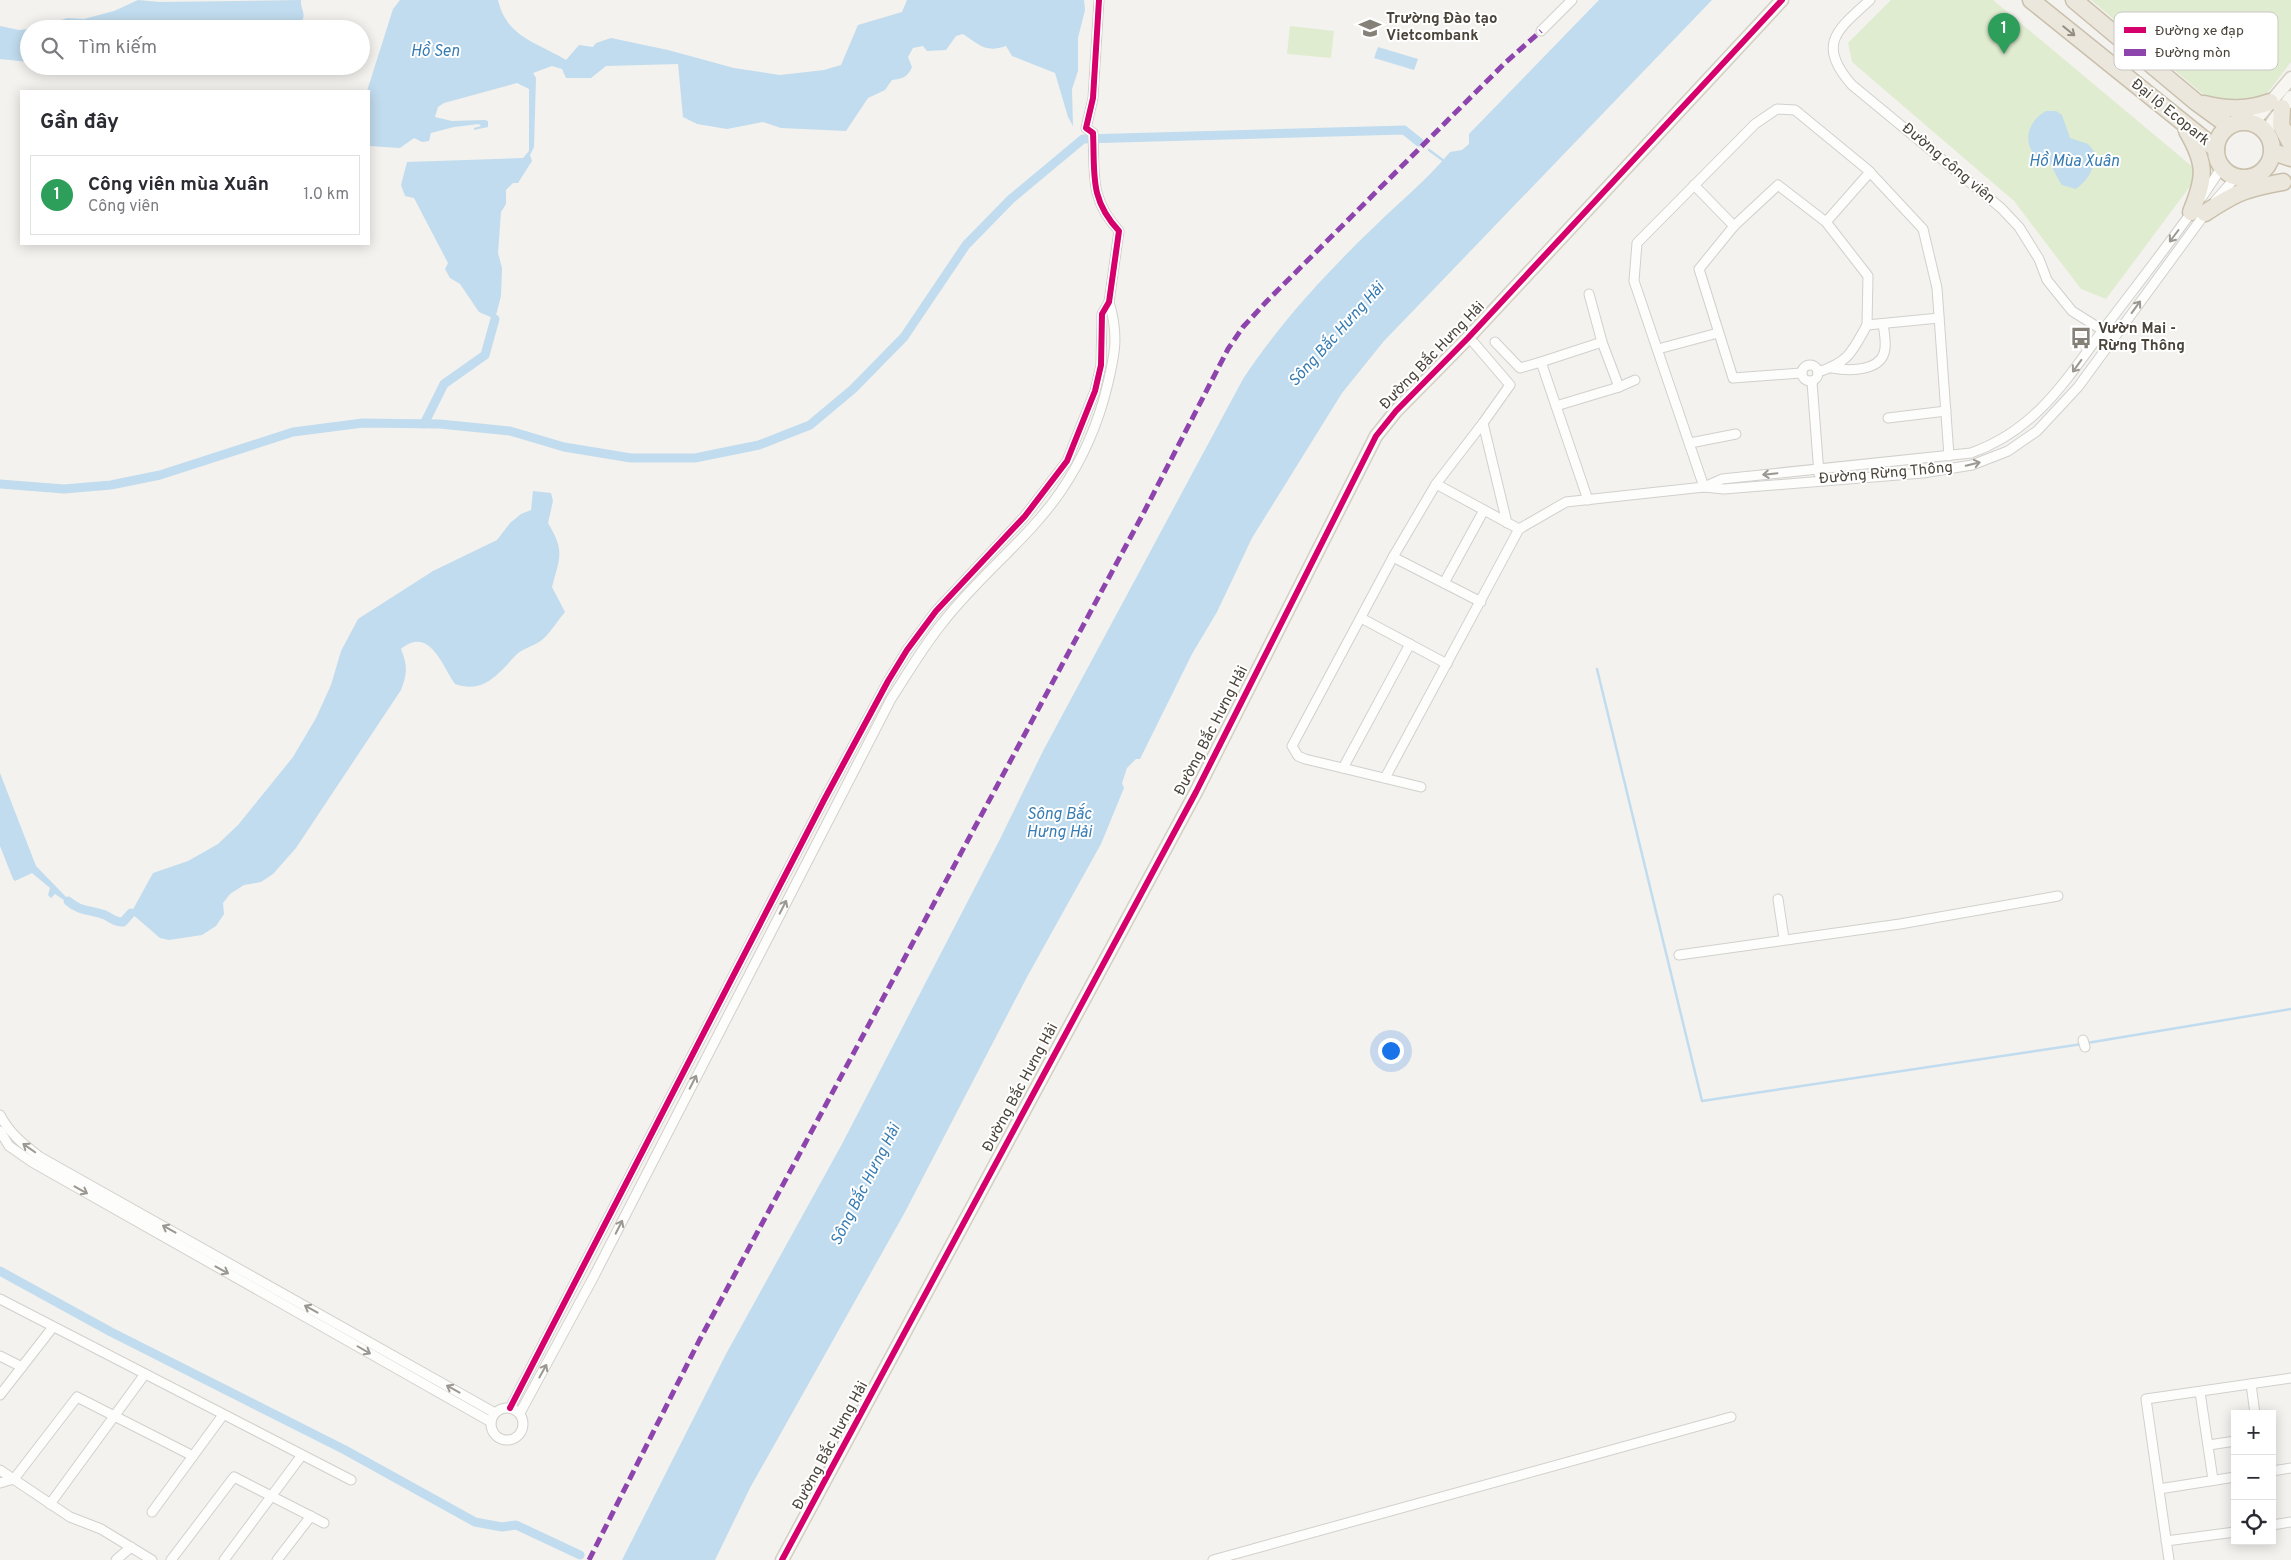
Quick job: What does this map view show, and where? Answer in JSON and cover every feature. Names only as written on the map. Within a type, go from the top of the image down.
[{"type":"highway","name":"Đại lộ Ecopark","points":[[2031,0],[2114,68]]},
{"type":"highway","name":"Đại lộ Ecopark","points":[[2074,0],[2114,33]]},
{"type":"highway","name":"Đại lộ Ecopark","points":[[2117,70],[2216,149]]},
{"type":"highway","name":"Đại lộ Ecopark","points":[[2158,70],[2196,102],[2229,126]]},
{"type":"highway","points":[[2196,102],[2222,109],[2251,108],[2281,102],[2281,125],[2291,144]]},
{"type":"highway","points":[[2237,122],[2260,127],[2272,143],[2273,152],[2266,168],[2260,174],[2251,177],[2236,177],[2218,162],[2216,149],[2220,133],[2237,122]]},
{"type":"highway","points":[[2184,125],[2196,145],[2202,168],[2202,186],[2198,213]]},
{"type":"highway","points":[[2273,152],[2291,158]]},
{"type":"highway","points":[[2260,174],[2287,183]]},
{"type":"highway","points":[[2198,213],[2242,191],[2287,183]]},
{"type":"street","points":[[510,1408],[871,712],[913,642],[936,611],[1025,516],[1066,460],[1095,391],[1101,361],[1102,314],[1108,302],[1119,231],[1107,219],[1095,194],[1093,133],[1086,128],[1093,98],[1099,0]]},
{"type":"street","points":[[1541,31],[1572,0]]},
{"type":"street","name":"Đường Bắc Hưng Hải","points":[[782,1560],[1196,792],[1376,436],[1396,411],[1468,338],[1782,0]]},
{"type":"street","name":"Đường công viên","points":[[1870,0],[1842,24],[1835,38],[1833,52],[1837,68],[1852,85],[2001,208],[2019,226],[2039,259],[2047,280],[2072,312],[2113,337]]},
{"type":"street","points":[[2260,127],[2281,102],[2291,78]]},
{"type":"street","points":[[1704,488],[1634,280],[1637,243],[1755,124],[1777,109],[1795,110],[1870,172],[1923,229],[1937,288],[1949,456]]},
{"type":"street","name":"Đường Rừng Thông","points":[[1519,529],[1566,502],[1704,488],[1724,489],[1931,472],[1972,465],[2008,451],[2037,431],[2064,404],[2113,337],[2198,213],[2222,167]]},
{"type":"street","points":[[1826,222],[1870,172]]},
{"type":"street","name":"Đường Rừng Thông","points":[[1704,488],[1722,479],[1949,456],[1985,448],[2018,430],[2063,385],[2103,330],[2198,213],[2236,177]]},
{"type":"street","points":[[1694,184],[1734,226]]},
{"type":"street","points":[[1801,373],[1733,378],[1699,270],[1734,226],[1778,185],[1826,222],[1868,276],[1867,325],[1848,358],[1832,368],[1818,372]]},
{"type":"street","points":[[1589,294],[1602,342],[1619,387]]},
{"type":"street","points":[[520,1414],[593,1278],[891,700],[944,620],[1060,492],[1078,462],[1094,429],[1113,362],[1115,324],[1108,302]]},
{"type":"street","points":[[1867,325],[1939,318]]},
{"type":"street","points":[[1832,368],[1846,371],[1860,370],[1877,363],[1885,349],[1883,324]]},
{"type":"street","points":[[1658,349],[1718,333]]},
{"type":"street","points":[[1496,342],[1520,368],[1602,342]]},
{"type":"street","points":[[1421,787],[1305,759],[1298,756],[1292,746],[1393,557],[1436,484],[1510,385],[1474,343]]},
{"type":"street","points":[[1101,361],[1113,362]]},
{"type":"street","points":[[1541,362],[1588,500]]},
{"type":"street","points":[[1801,373],[1802,369],[1810,365],[1817,368],[1818,372],[1818,376],[1812,382],[1820,480]]},
{"type":"street","points":[[1801,373],[1804,380],[1812,382]]},
{"type":"street","points":[[1556,406],[1619,387],[1635,380]]},
{"type":"street","points":[[1888,418],[1946,411]]},
{"type":"street","points":[[1483,423],[1507,522]]},
{"type":"street","points":[[1690,442],[1736,434]]},
{"type":"street","points":[[1385,778],[1519,529],[1436,484]]},
{"type":"street","points":[[1444,583],[1484,510]]},
{"type":"street","points":[[1393,557],[1481,602]]},
{"type":"street","points":[[1361,618],[1447,664]]},
{"type":"street","points":[[913,642],[923,650]]},
{"type":"street","points":[[1343,768],[1410,644]]},
{"type":"street","points":[[1679,954],[1900,924],[2058,896]]},
{"type":"street","points":[[1778,899],[1784,940]]},
{"type":"street","points":[[760,925],[771,931]]},
{"type":"street","points":[[0,1115],[6,1127],[20,1142],[59,1172]]},
{"type":"street","points":[[0,1131],[9,1146],[495,1413]]},
{"type":"street","points":[[638,1160],[650,1167]]},
{"type":"street","points":[[281,1297],[491,1422]]},
{"type":"street","points":[[0,1299],[350,1480]]},
{"type":"street","points":[[0,1395],[53,1327]]},
{"type":"street","points":[[0,1356],[22,1367]]},
{"type":"street","points":[[50,1504],[146,1374]]},
{"type":"street","points":[[2169,1560],[2146,1399],[2291,1378]]},
{"type":"street","points":[[2251,1384],[2254,1410]]},
{"type":"street","points":[[2200,1392],[2214,1480]]},
{"type":"street","points":[[0,1483],[14,1479],[77,1397],[193,1456]]},
{"type":"street","points":[[510,1408],[520,1414],[522,1418],[522,1429],[516,1438],[511,1440],[496,1436],[490,1427],[495,1413],[500,1409],[510,1408]]},
{"type":"street","points":[[152,1512],[223,1414]]},
{"type":"street","points":[[1213,1560],[1731,1416]]},
{"type":"street","points":[[2209,1445],[2231,1442]]},
{"type":"street","points":[[224,1560],[302,1455]]},
{"type":"street","points":[[2276,1470],[2291,1468]]},
{"type":"street","points":[[0,1470],[70,1518],[101,1529],[152,1560]]},
{"type":"street","points":[[171,1560],[234,1477],[324,1523]]},
{"type":"street","points":[[2159,1489],[2231,1477]]},
{"type":"street","points":[[277,1560],[311,1516]]},
{"type":"street","points":[[2276,1524],[2291,1522]]},
{"type":"street","points":[[2166,1541],[2231,1533]]},
{"type":"street","points":[[116,1560],[130,1548]]},
{"type":"green space","points":[[1891,0],[1993,0],[2200,173],[2106,299],[2081,289],[2014,201],[1852,62],[1848,43]]},
{"type":"green space","points":[[2091,0],[2291,0],[2291,62],[2263,99],[2244,106],[2211,101],[2174,70],[2278,70],[2278,12],[2114,12],[2114,19]]},
{"type":"green space","points":[[1290,26],[1334,31],[1331,58],[1287,54]]},
{"type":"water","points":[[138,0],[160,2],[301,0],[304,15],[302,20],[61,20],[67,18],[84,19],[114,11]]},
{"type":"water","name":"Hồ Sen","points":[[400,0],[498,0],[502,13],[516,31],[525,38],[566,60],[579,45],[593,47],[596,43],[611,38],[668,50],[734,68],[780,75],[824,70],[841,65],[858,25],[902,12],[907,0],[1084,0],[1085,10],[1078,38],[1078,71],[1072,89],[1073,126],[1068,117],[1055,73],[1012,56],[1006,46],[993,49],[983,47],[963,34],[956,36],[946,50],[927,51],[923,46],[913,48],[908,57],[912,67],[909,73],[902,78],[892,80],[885,90],[868,98],[846,131],[781,128],[763,122],[727,129],[697,124],[683,117],[678,64],[606,66],[591,78],[566,78],[562,69],[552,66],[533,73],[536,78],[534,147],[530,155],[532,161],[518,183],[513,183],[506,190],[506,204],[501,212],[498,253],[502,268],[501,296],[495,319],[479,312],[460,284],[450,278],[445,269],[448,263],[414,198],[405,196],[401,185],[407,162],[523,158],[529,151],[529,89],[517,83],[444,103],[438,107],[435,117],[452,121],[485,120],[488,121],[488,127],[474,130],[474,128],[481,126],[479,124],[454,127],[431,133],[429,141],[422,142],[414,138],[400,148],[370,146],[370,90],[367,90],[393,9]]},
{"type":"water","name":"Sông Bắc Hưng Hải","points":[[1599,0],[1712,0],[1384,341],[1342,393],[1252,538],[1217,612],[1192,654],[1140,759],[1136,759],[1127,768],[1122,783],[1124,788],[1101,844],[1027,977],[905,1212],[750,1488],[715,1560],[622,1560],[726,1354],[842,1144],[999,841],[1043,751],[1243,379],[1272,339],[1321,281],[1450,152],[1462,150],[1469,144],[1469,134]]},
{"type":"water","points":[[0,26],[20,30],[20,61],[0,59]]},
{"type":"water","points":[[1378,47],[1418,59],[1414,70],[1374,58]]},
{"type":"water","name":"Hồ Mùa Xuân","points":[[2046,111],[2056,111],[2062,115],[2070,138],[2088,144],[2094,151],[2094,163],[2091,172],[2076,189],[2062,185],[2049,163],[2035,156],[2031,150],[2028,137],[2029,131],[2035,120]]},
{"type":"water","points":[[533,491],[551,493],[553,501],[548,523],[559,548],[559,561],[552,587],[565,612],[546,636],[519,653],[490,680],[474,686],[455,684],[434,651],[428,645],[420,642],[411,643],[401,649],[406,670],[401,690],[296,848],[273,874],[261,882],[244,885],[230,894],[223,903],[224,914],[216,926],[202,935],[169,940],[160,938],[131,913],[153,873],[188,861],[218,844],[238,825],[293,757],[316,718],[331,685],[341,651],[358,619],[433,571],[497,540],[510,523],[521,514],[531,510]]},
{"type":"water","points":[[0,773],[36,866],[68,899],[67,902],[55,894],[51,898],[48,895],[50,888],[32,873],[15,881],[13,879],[0,846]]},
{"type":"waterway","points":[[0,484],[64,489],[111,485],[160,475],[293,432],[363,423],[440,424],[510,431],[564,447],[631,458],[695,458],[759,445],[810,425],[853,389],[904,337],[966,245],[1011,199],[1083,139],[1404,130],[1419,142]]},
{"type":"waterway","points":[[1429,150],[1444,161]]},
{"type":"waterway","points":[[424,424],[444,384],[485,355],[495,319]]},
{"type":"waterway","points":[[1597,669],[1702,1101],[2082,1044]]},
{"type":"waterway","points":[[68,901],[82,909],[100,913],[118,922],[123,922],[131,913]]},
{"type":"waterway","points":[[2087,1043],[2291,1009]]},
{"type":"waterway","points":[[0,1271],[111,1332],[345,1450],[475,1522],[502,1527],[516,1525],[580,1555]]},
{"type":"marked path","points":[[589,1560],[699,1341],[1143,514],[1228,349],[1243,327],[1267,301],[1506,62],[1541,31]]},
{"type":"cycle path","points":[[510,1408],[824,800],[888,681],[907,650],[936,611],[1025,516],[1067,461],[1095,391],[1101,365],[1102,314],[1109,302],[1119,231],[1109,219],[1098,197],[1094,174],[1093,133],[1086,128],[1093,98],[1099,0]]},
{"type":"cycle path","points":[[782,1560],[1196,792],[1376,436],[1396,411],[1468,338],[1782,0]]},
{"type":"place","name":"Trường Đào tạo Vietcombank","points":[[1370,28]]},
{"type":"place","name":"Công viên mùa Xuân","points":[[2004,54]]},
{"type":"place","name":"Vườn Mai - Rừng Thông","points":[[2081,338]]}]
